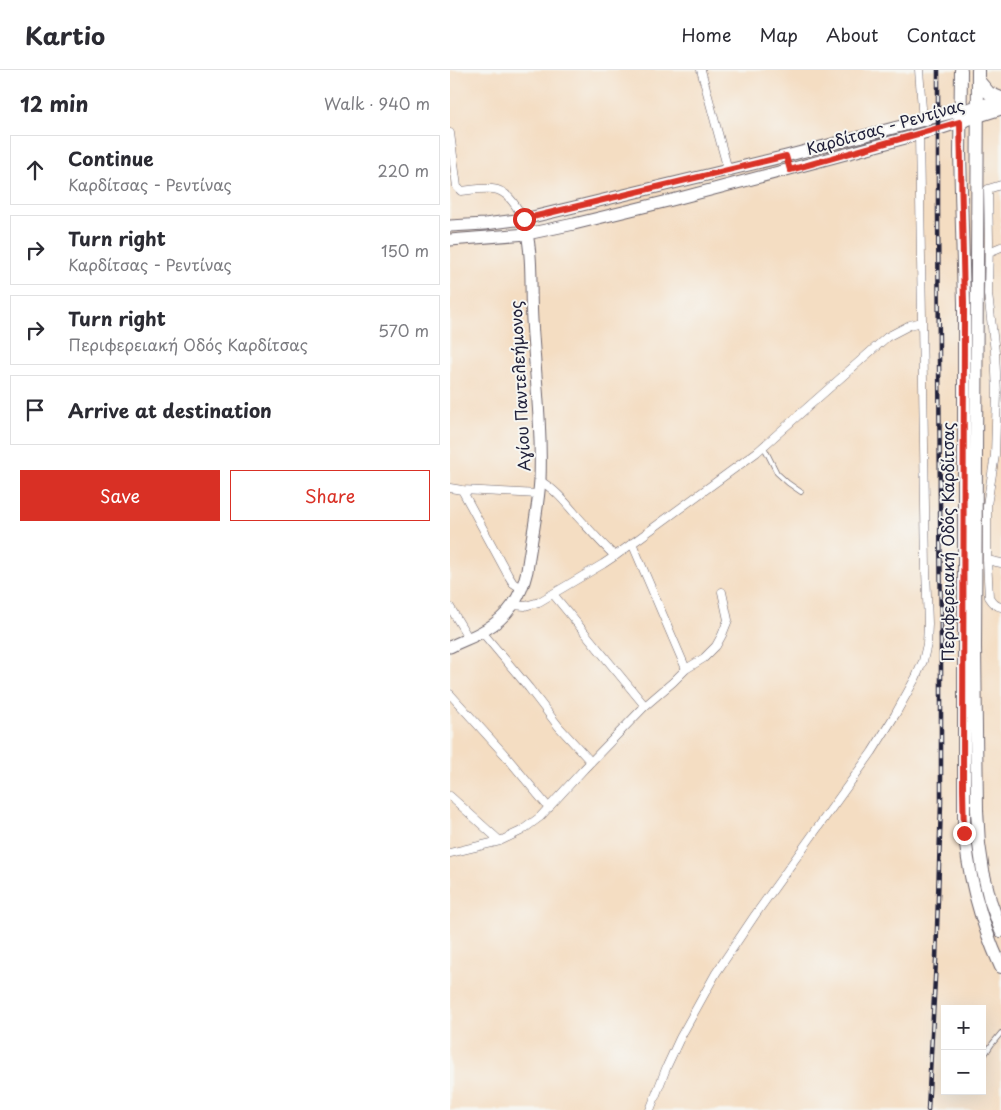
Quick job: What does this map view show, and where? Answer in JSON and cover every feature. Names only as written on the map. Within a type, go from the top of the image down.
[{"type":"main road","name":"Περιφερειακή Οδός Καρδίτσας","points":[[961,70],[960,117],[964,303],[964,823],[967,859],[975,894],[987,933],[1001,967]]},
{"type":"main road","name":"Περιφερειακή Οδός Καρδίτσας","points":[[978,75],[975,646],[977,810],[983,871],[990,900],[1001,931]]},
{"type":"main road","points":[[978,75],[989,93],[1001,99]]},
{"type":"main road","points":[[977,112],[1001,99]]},
{"type":"main road","points":[[977,112],[1001,109]]},
{"type":"main road","name":"Καρδίτσας - Ρεντίνας","points":[[450,240],[527,234],[672,200],[919,134],[977,112]]},
{"type":"main road","name":"Καρδίτσας - Ρεντίνας","points":[[450,226],[524,219],[922,121],[960,117]]},
{"type":"main road","points":[[786,156],[790,170]]},
{"type":"main road","name":"Αγίου Παντελεήμονος","points":[[450,648],[482,632],[500,620],[517,600],[527,571],[540,481],[539,425],[527,234],[524,219]]},
{"type":"street","points":[[701,70],[728,170]]},
{"type":"street","points":[[919,70],[922,121]]},
{"type":"street","points":[[450,134],[458,189],[461,191],[494,189],[501,191],[514,203],[524,219]]},
{"type":"street","points":[[650,1110],[680,1038],[716,973],[755,915],[872,752],[905,697],[923,661],[927,644],[928,624],[919,134]]},
{"type":"street","points":[[1001,185],[988,189],[988,294],[995,352],[997,394],[995,454],[987,505],[989,597],[993,603],[1001,607]]},
{"type":"street","points":[[989,252],[1001,247]]},
{"type":"street","points":[[514,605],[529,606],[539,602],[615,556],[764,447],[887,336],[910,325],[922,322]]},
{"type":"street","points":[[992,477],[1001,477]]},
{"type":"street","points":[[540,481],[548,485],[559,495],[615,556]]},
{"type":"street","points":[[450,488],[538,494]]},
{"type":"street","points":[[462,490],[508,575],[522,589]]},
{"type":"street","points":[[632,543],[686,669]]},
{"type":"street","points":[[987,560],[1001,562]]},
{"type":"street","points":[[450,853],[500,841],[528,828],[549,808],[645,706],[686,669],[710,652],[722,636],[728,620],[722,592]]},
{"type":"street","points":[[553,594],[645,706]]},
{"type":"street","points":[[450,607],[469,639]]},
{"type":"street","points":[[482,632],[536,696],[559,727],[591,762]]},
{"type":"street","points":[[450,694],[505,755],[549,808]]},
{"type":"street","points":[[450,796],[500,841]]},
{"type":"lane","points":[[764,447],[777,473],[801,492]]},
{"type":"lane","points":[[986,1054],[1001,1033]]},
{"type":"railway","points":[[928,1110],[936,960],[941,803],[938,70]]},
{"type":"route","points":[[524,219],[786,156],[790,170],[960,122],[964,303],[964,833]]}]
